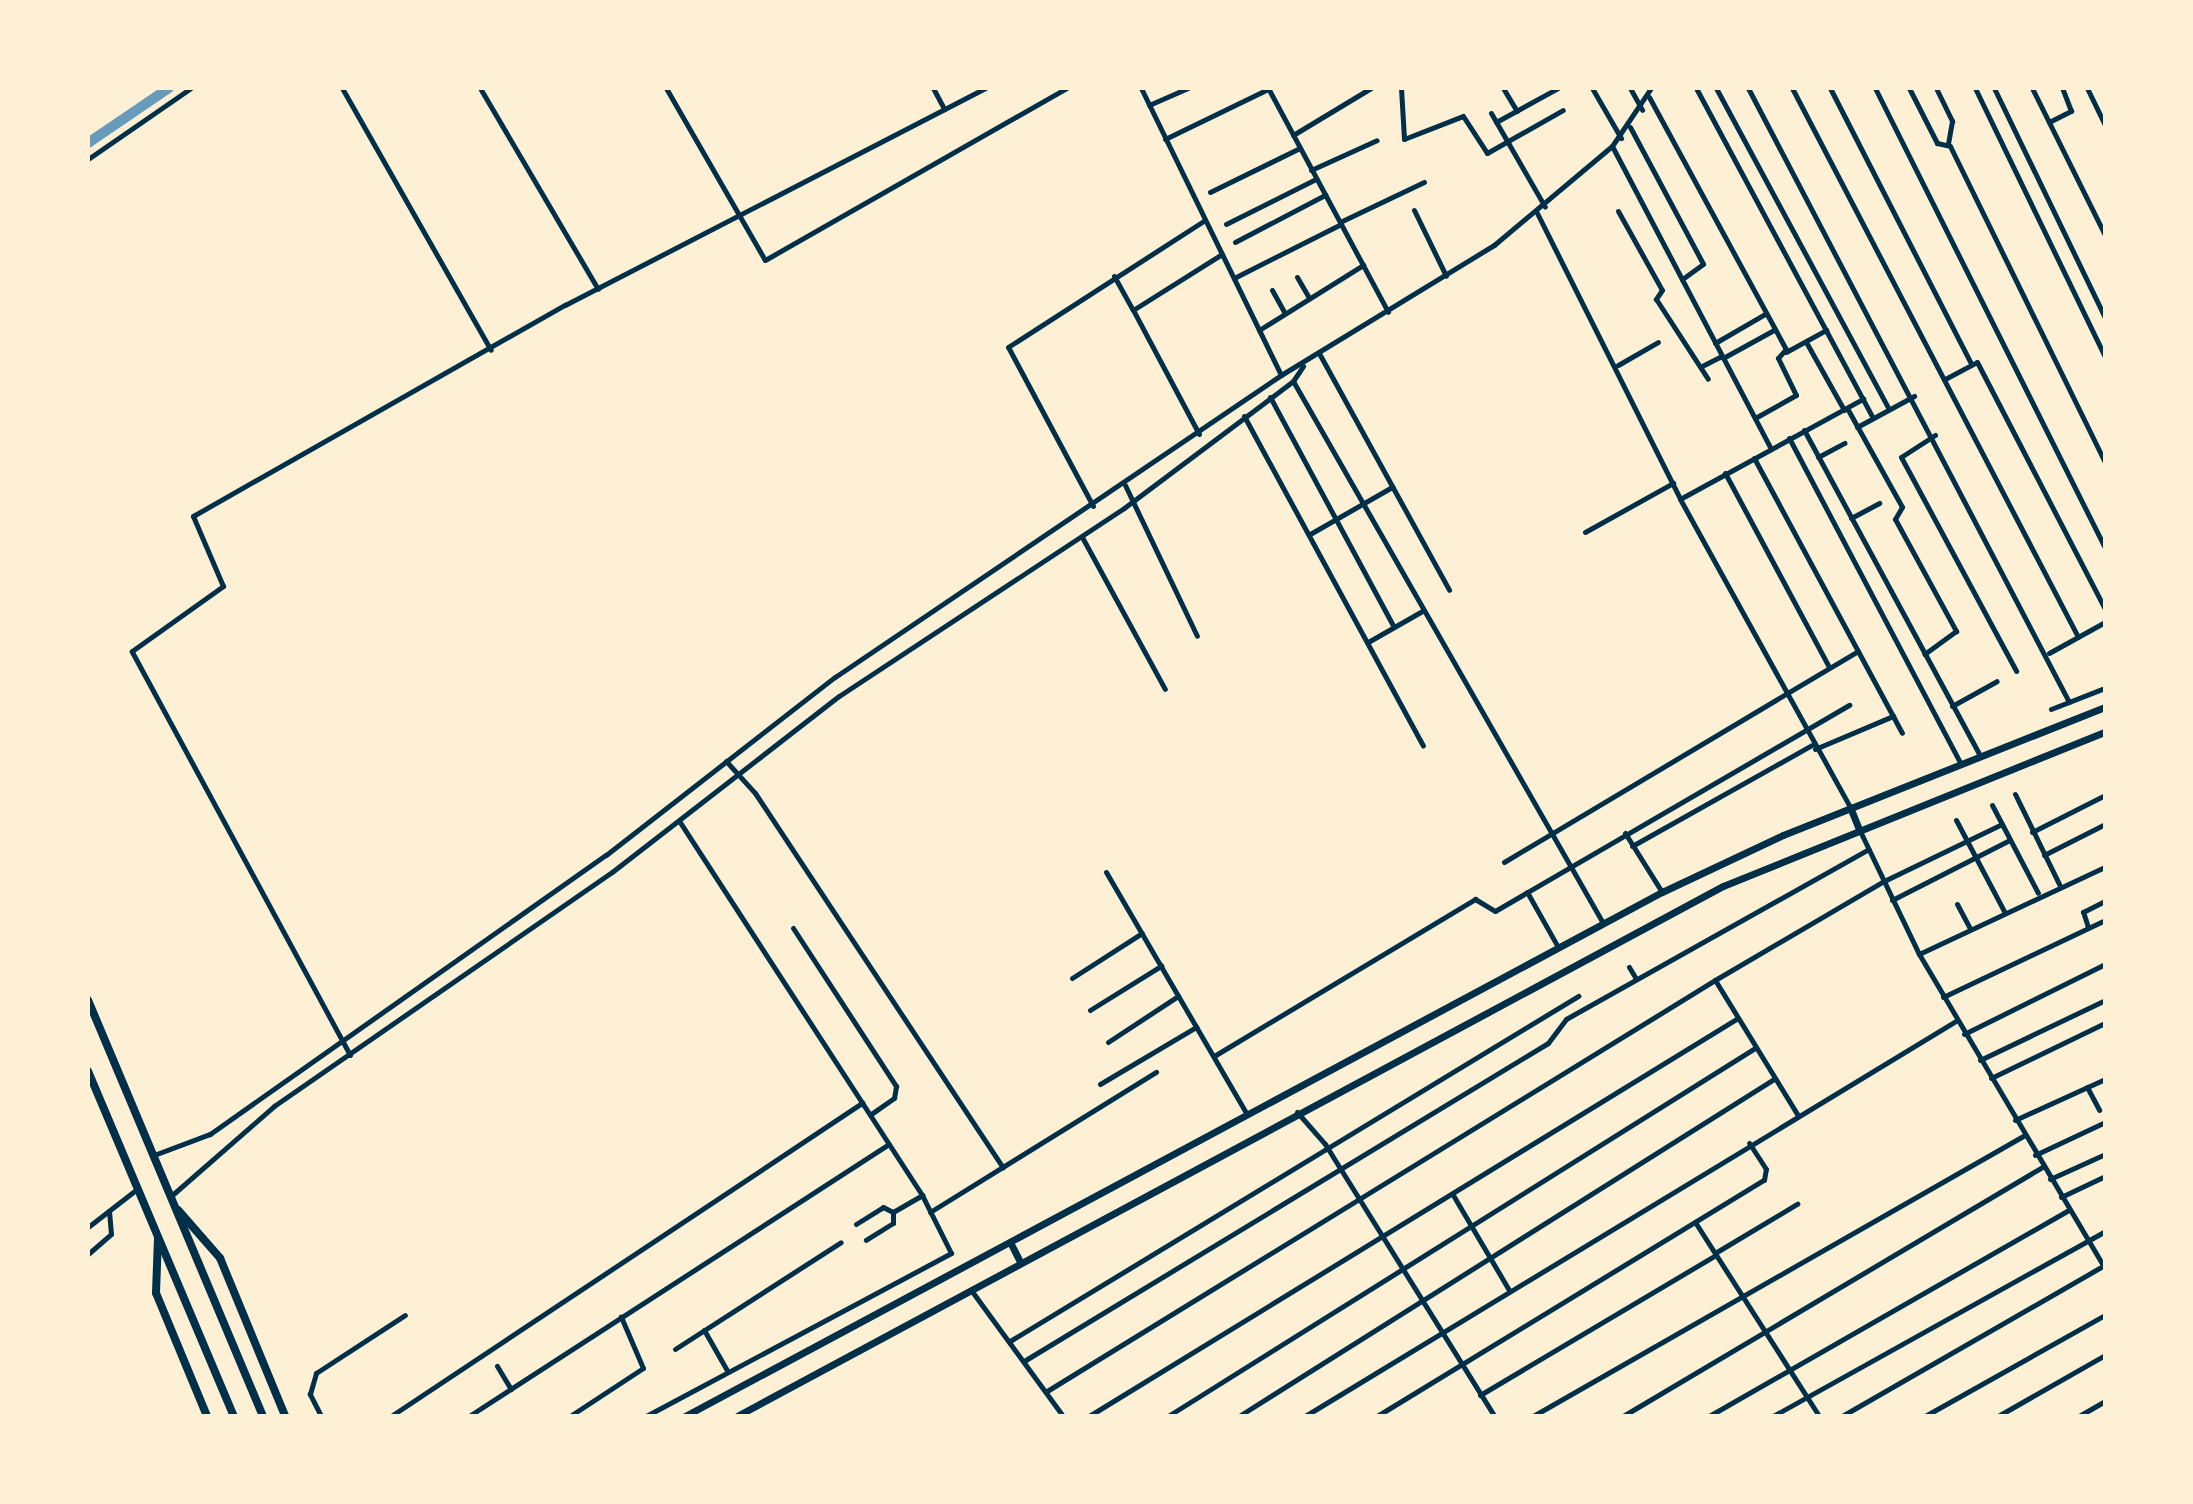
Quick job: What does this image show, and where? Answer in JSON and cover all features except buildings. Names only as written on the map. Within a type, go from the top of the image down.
[{"type":"main road","points":[[685,1416],[1662,892],[1959,761],[2105,707]]},
{"type":"main road","points":[[737,1416],[1296,1112],[1723,886],[1858,827],[2105,732]]},
{"type":"main road","points":[[1850,807],[1858,827]]},
{"type":"main road","points":[[88,1000],[263,1416]]},
{"type":"main road","points":[[88,1071],[234,1416]]},
{"type":"main road","points":[[177,1209],[220,1258],[285,1416]]},
{"type":"main road","points":[[158,1237],[156,1293],[207,1416]]},
{"type":"main road","points":[[1010,1242],[1020,1262]]},
{"type":"street","points":[[88,159],[191,88]]},
{"type":"street","points":[[342,88],[491,350]]},
{"type":"street","points":[[480,88],[598,289]]},
{"type":"street","points":[[666,88],[737,217],[765,260],[1066,88]]},
{"type":"street","points":[[933,88],[944,109]]},
{"type":"street","points":[[349,1054],[132,651],[220,590],[223,580],[195,531],[197,512],[598,289],[985,88]]},
{"type":"street","points":[[1141,88],[1281,375]]},
{"type":"street","points":[[1149,105],[1188,88]]},
{"type":"street","points":[[1165,139],[1268,88],[1388,312]]},
{"type":"street","points":[[1293,135],[1371,88]]},
{"type":"street","points":[[1401,88],[1404,139],[1463,116],[1485,152],[1563,110]]},
{"type":"street","points":[[1503,88],[1517,111]]},
{"type":"street","points":[[1496,122],[1558,88]]},
{"type":"street","points":[[1592,88],[1621,138]]},
{"type":"street","points":[[1630,88],[1642,110]]},
{"type":"street","points":[[154,1155],[210,1134],[606,855],[835,677],[1125,485],[1281,375],[1303,366],[1446,276],[1537,213],[1621,138],[1642,110],[1651,88]]},
{"type":"street","points":[[1696,88],[1873,418]]},
{"type":"street","points":[[1716,88],[1889,409]]},
{"type":"street","points":[[1748,88],[2049,653],[2069,702]]},
{"type":"street","points":[[1792,88],[2078,637]]},
{"type":"street","points":[[1830,88],[2105,609]]},
{"type":"street","points":[[1875,88],[2105,548]]},
{"type":"street","points":[[1909,88],[1937,143],[1948,143]]},
{"type":"street","points":[[1936,88],[1952,121],[1948,143],[2105,463]]},
{"type":"street","points":[[1975,88],[2105,357]]},
{"type":"street","points":[[1994,88],[2105,318]]},
{"type":"street","points":[[2032,88],[2105,235]]},
{"type":"street","points":[[2049,122],[2071,111],[2062,88]]},
{"type":"street","points":[[2087,88],[2105,125]]},
{"type":"street","points":[[1649,97],[1785,352]]},
{"type":"street","points":[[1491,113],[1545,207]]},
{"type":"street","points":[[1630,127],[1703,264],[1682,279]]},
{"type":"street","points":[[1311,170],[1377,140]]},
{"type":"street","points":[[1612,146],[1771,449]]},
{"type":"street","points":[[1210,192],[1300,148]]},
{"type":"street","points":[[1226,224],[1316,179]]},
{"type":"street","points":[[1234,278],[1424,182]]},
{"type":"street","points":[[1235,242],[1325,195]]},
{"type":"street","points":[[1414,210],[1446,276]]},
{"type":"street","points":[[1618,211],[1662,290],[1656,299],[1708,379]]},
{"type":"street","points":[[1537,213],[1618,365],[1680,499],[1783,692],[1850,807]]},
{"type":"street","points":[[1093,506],[1008,350],[1113,276],[1205,220]]},
{"type":"street","points":[[1133,310],[1222,254]]},
{"type":"street","points":[[1259,330],[1363,265]]},
{"type":"street","points":[[1113,276],[1199,434]]},
{"type":"street","points":[[1297,277],[1309,298]]},
{"type":"street","points":[[1272,290],[1285,313]]},
{"type":"street","points":[[1715,343],[1765,314]]},
{"type":"street","points":[[1702,366],[1774,330]]},
{"type":"street","points":[[1755,418],[1796,395],[1778,358],[1826,330]]},
{"type":"street","points":[[1618,365],[1658,342]]},
{"type":"street","points":[[1806,342],[1902,508],[1895,519],[1956,631],[1924,654]]},
{"type":"street","points":[[1320,355],[1449,590]]},
{"type":"street","points":[[1945,379],[1974,363]]},
{"type":"street","points":[[171,1196],[250,1125],[679,821],[839,696],[1133,501],[1293,381],[1303,366]]},
{"type":"street","points":[[1293,381],[1603,923]]},
{"type":"street","points":[[1857,427],[1914,396]]},
{"type":"street","points":[[1270,397],[1394,627]]},
{"type":"street","points":[[1680,499],[1863,399]]},
{"type":"street","points":[[1244,416],[1423,746]]},
{"type":"street","points":[[1804,430],[1979,754]]},
{"type":"street","points":[[1935,435],[1901,457],[2016,671]]},
{"type":"street","points":[[1789,438],[1959,761]]},
{"type":"street","points":[[1818,457],[1844,443]]},
{"type":"street","points":[[1754,458],[1902,733]]},
{"type":"street","points":[[1725,473],[1829,667]]},
{"type":"street","points":[[1585,532],[1673,483]]},
{"type":"street","points":[[1125,485],[1197,636]]},
{"type":"street","points":[[1309,534],[1392,487]]},
{"type":"street","points":[[1851,518],[1879,503]]},
{"type":"street","points":[[1082,537],[1165,689]]},
{"type":"street","points":[[1368,642],[1424,610]]},
{"type":"street","points":[[2049,653],[2105,622]]},
{"type":"street","points":[[1504,862],[1783,692],[1858,651]]},
{"type":"street","points":[[1952,706],[1997,681]]},
{"type":"street","points":[[2051,709],[2105,688]]},
{"type":"street","points":[[1214,1056],[1475,899],[1493,911],[1803,728],[1849,705]]},
{"type":"street","points":[[1632,846],[1814,747],[1893,716]]},
{"type":"street","points":[[726,761],[738,773],[1003,1167]]},
{"type":"street","points":[[2015,794],[2059,884]]},
{"type":"street","points":[[2032,832],[2105,795]]},
{"type":"street","points":[[1992,805],[2038,893]]},
{"type":"street","points":[[1956,820],[2004,911]]},
{"type":"street","points":[[646,1416],[951,1253],[922,1195],[679,821]]},
{"type":"street","points":[[1047,1391],[1715,980],[1884,881],[2002,824]]},
{"type":"street","points":[[2044,855],[2105,824]]},
{"type":"street","points":[[1842,1416],[2104,1268],[1956,1021],[1919,954],[1858,827]]},
{"type":"street","points":[[1625,833],[1662,892]]},
{"type":"street","points":[[1892,900],[2010,840]]},
{"type":"street","points":[[1024,1361],[1557,1034],[1566,1019],[1635,977],[1869,849]]},
{"type":"street","points":[[1919,954],[2038,893],[2105,867]]},
{"type":"street","points":[[1106,872],[1246,1113]]},
{"type":"street","points":[[1527,892],[1558,947]]},
{"type":"street","points":[[2088,927],[2083,912],[2105,901]]},
{"type":"street","points":[[1957,904],[1970,928]]},
{"type":"street","points":[[1943,997],[2105,920]]},
{"type":"street","points":[[793,928],[896,1086],[894,1098],[870,1115]]},
{"type":"street","points":[[1072,978],[1142,933]]},
{"type":"street","points":[[1964,1034],[2105,964]]},
{"type":"street","points":[[1090,1010],[1161,966]]},
{"type":"street","points":[[1629,967],[1635,977]]},
{"type":"street","points":[[1715,980],[1797,1114]]},
{"type":"street","points":[[1108,1042],[1178,996]]},
{"type":"street","points":[[1010,1341],[1325,1144],[1578,996]]},
{"type":"street","points":[[1980,1060],[2105,1000]]},
{"type":"street","points":[[1089,1416],[1738,1018]]},
{"type":"street","points":[[1305,1416],[1749,1143],[1956,1021]]},
{"type":"street","points":[[1991,1078],[2105,1023]]},
{"type":"street","points":[[1100,1084],[1196,1027]]},
{"type":"street","points":[[1168,1416],[1755,1048]]},
{"type":"street","points":[[930,1212],[1156,1072]]},
{"type":"street","points":[[1239,1416],[1774,1079]]},
{"type":"street","points":[[2015,1120],[2105,1079]]},
{"type":"street","points":[[2087,1087],[2099,1110]]},
{"type":"street","points":[[391,1416],[862,1103]]},
{"type":"street","points":[[1296,1112],[1325,1144],[1494,1416]]},
{"type":"street","points":[[2035,1155],[2105,1122]]},
{"type":"street","points":[[1533,1416],[1740,1294],[2023,1136]]},
{"type":"street","points":[[1377,1416],[1766,1178],[1749,1143]]},
{"type":"street","points":[[469,1416],[889,1144]]},
{"type":"street","points":[[2050,1179],[2105,1154]]},
{"type":"street","points":[[1623,1416],[2042,1167]]},
{"type":"street","points":[[2061,1197],[2105,1176]]},
{"type":"street","points":[[88,1227],[137,1189]]},
{"type":"street","points":[[893,1212],[922,1195]]},
{"type":"street","points":[[1453,1195],[1509,1290]]},
{"type":"street","points":[[1480,1395],[1797,1204]]},
{"type":"street","points":[[856,1224],[883,1207],[893,1212]]},
{"type":"street","points":[[88,1254],[111,1234],[109,1210]]},
{"type":"street","points":[[1709,1416],[2070,1210]]},
{"type":"street","points":[[866,1240],[893,1223],[893,1212]]},
{"type":"street","points":[[1695,1222],[1819,1416]]},
{"type":"street","points":[[1773,1416],[2105,1231]]},
{"type":"street","points":[[675,1349],[841,1242]]},
{"type":"street","points":[[970,1289],[1063,1416]]},
{"type":"street","points":[[321,1416],[314,1401],[316,1373],[405,1315]]},
{"type":"street","points":[[1925,1416],[2105,1315]]},
{"type":"street","points":[[570,1416],[643,1368],[621,1317]]},
{"type":"street","points":[[704,1330],[728,1372]]},
{"type":"street","points":[[1998,1416],[2105,1355]]},
{"type":"street","points":[[497,1366],[511,1389]]},
{"type":"street","points":[[2079,1416],[2105,1401]]},
{"type":"waterway","points":[[88,143],[169,88]]}]
